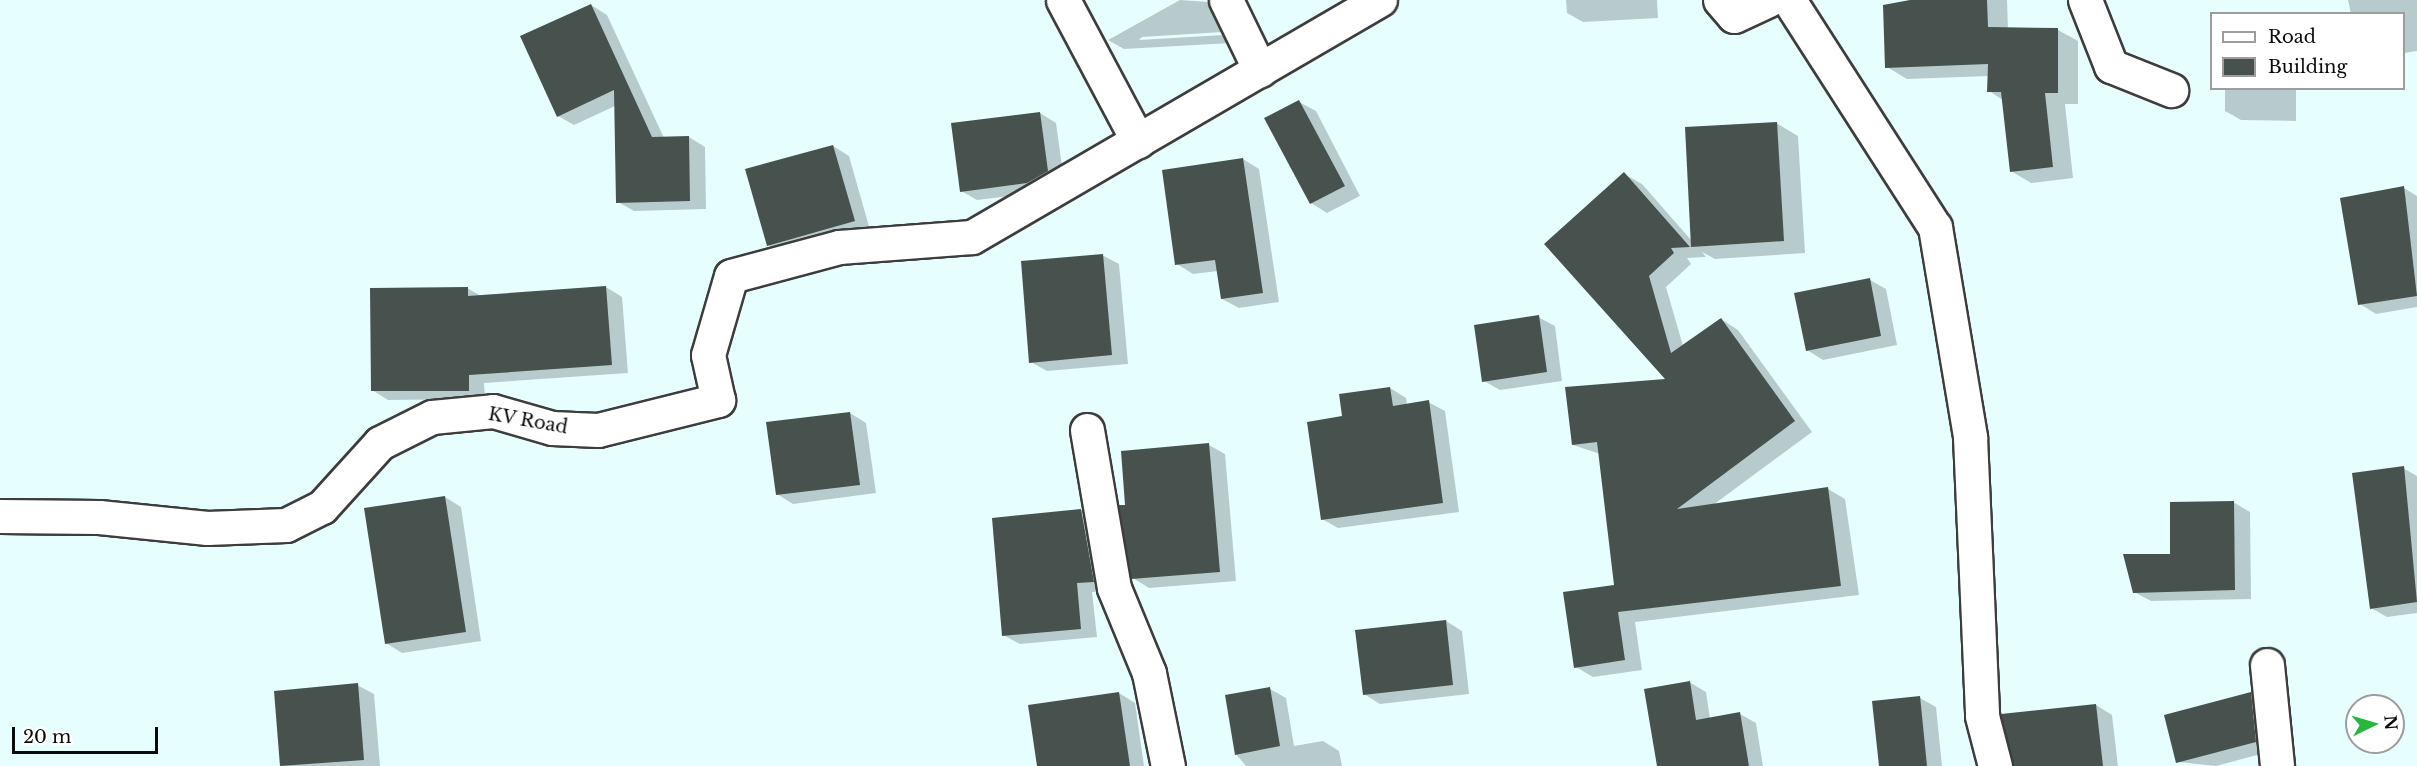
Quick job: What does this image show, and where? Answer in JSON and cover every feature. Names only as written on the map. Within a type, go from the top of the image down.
[{"type":"street","points":[[1063,0],[1138,141],[1380,0]]},
{"type":"street","points":[[1226,0],[1260,70]]},
{"type":"street","points":[[1720,0],[1734,16],[1768,0]]},
{"type":"street","points":[[1789,0],[1935,228],[1970,437],[1982,716],[1995,766]]},
{"type":"street","points":[[2085,0],[2110,66],[2171,90]]},
{"type":"street","name":"KV Road","points":[[0,516],[99,517],[207,528],[286,525],[322,507],[380,443],[432,417],[493,411],[552,428],[598,430],[718,400],[708,355],[731,276],[839,247],[972,237],[1138,141]]},
{"type":"street","points":[[1087,430],[1114,588],[1149,673],[1168,766]]},
{"type":"street","points":[[2267,665],[2277,766]]},
{"type":"building","points":[[1910,0],[1987,0],[1988,27],[2058,28],[2058,93],[2045,93],[2053,167],[2010,172],[2001,92],[1987,92],[1988,64],[1885,68],[1883,5]]},
{"type":"building","points":[[591,4],[652,137],[689,136],[690,201],[616,203],[614,90],[557,117],[520,36]]},
{"type":"building","points":[[1299,100],[1345,186],[1310,204],[1264,118]]},
{"type":"building","points":[[1040,112],[1048,171],[1027,183],[960,192],[951,123]]},
{"type":"building","points":[[1777,122],[1784,241],[1691,247],[1685,127]]},
{"type":"building","points":[[833,145],[855,221],[767,246],[745,169]]},
{"type":"building","points":[[1243,158],[1263,293],[1221,299],[1215,260],[1175,265],[1162,170]]},
{"type":"building","points":[[1624,172],[1690,247],[1671,248],[1674,253],[1649,276],[1671,353],[1721,318],[1795,421],[1677,509],[1828,487],[1841,586],[1618,612],[1625,660],[1574,668],[1563,592],[1614,585],[1597,442],[1572,445],[1565,387],[1665,379],[1544,244]]},
{"type":"building","points":[[2404,186],[2417,296],[2358,305],[2340,198]]},
{"type":"building","points":[[1103,254],[1112,355],[1029,363],[1021,261]]},
{"type":"building","points":[[1870,278],[1881,336],[1806,351],[1794,293]]},
{"type":"building","points":[[606,286],[612,365],[469,375],[469,391],[371,391],[370,288],[468,287],[468,296]]},
{"type":"building","points":[[1539,315],[1547,372],[1482,382],[1474,325]]},
{"type":"building","points":[[1390,387],[1393,406],[1429,400],[1443,503],[1321,520],[1307,422],[1342,416],[1339,394]]},
{"type":"building","points":[[850,412],[860,485],[776,495],[766,422]]},
{"type":"building","points":[[1209,443],[1220,572],[1131,579],[1119,505],[1125,505],[1121,451]]},
{"type":"building","points":[[2404,466],[2417,602],[2370,609],[2352,473]]},
{"type":"building","points":[[445,496],[466,632],[385,644],[364,508]]},
{"type":"building","points":[[2234,501],[2235,590],[2133,593],[2123,554],[2170,554],[2170,502]]},
{"type":"building","points":[[1081,509],[1094,582],[1077,583],[1081,629],[1002,636],[992,518]]},
{"type":"building","points":[[1446,620],[1453,685],[1363,695],[1355,630]]},
{"type":"building","points":[[1690,681],[1696,720],[1740,712],[1749,766],[1657,766],[1644,689]]},
{"type":"building","points":[[358,683],[364,760],[280,766],[274,691]]},
{"type":"building","points":[[1270,687],[1280,746],[1235,755],[1225,695]]},
{"type":"building","points":[[1119,692],[1130,766],[1037,766],[1028,705]]},
{"type":"building","points":[[2251,692],[2256,742],[2176,763],[2164,715]]},
{"type":"building","points":[[1920,696],[1927,766],[1879,766],[1872,701]]},
{"type":"building","points":[[2096,704],[2103,766],[2013,766],[2001,714]]}]
